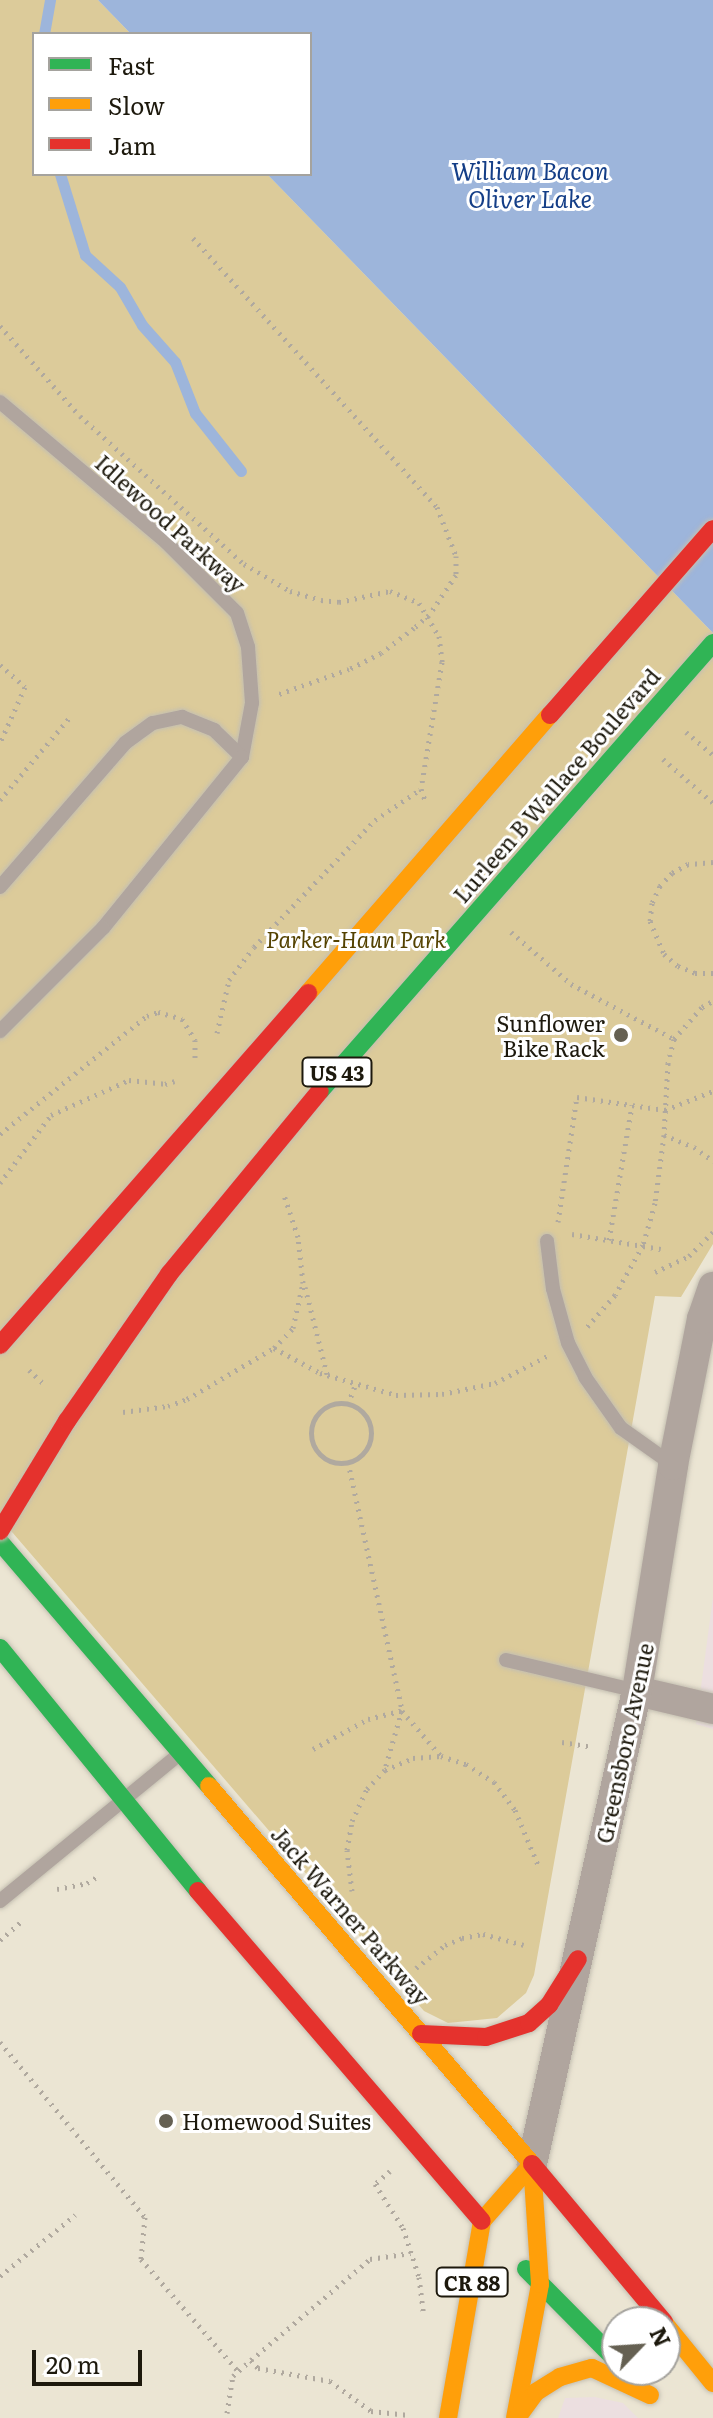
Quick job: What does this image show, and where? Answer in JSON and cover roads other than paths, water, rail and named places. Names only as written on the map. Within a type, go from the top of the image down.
[{"type":"main road","points":[[0,1345],[713,529]]},
{"type":"main road","name":"Lurleen B Wallace Boulevard","points":[[0,1531],[67,1421],[169,1274],[323,1088],[713,643]]},
{"type":"main road","name":"Jack Warner Parkway","points":[[0,1542],[650,2306]]},
{"type":"main road","name":"CR 88","points":[[0,1648],[123,1801],[482,2221],[601,2345]]},
{"type":"main road","points":[[421,2034],[486,2037],[529,2023],[549,2005],[578,1959]]},
{"type":"main road","name":"Greensboro Avenue","points":[[482,2221],[532,2164]]},
{"type":"main road","name":"Greensboro Avenue","points":[[516,2418],[540,2284],[532,2164]]},
{"type":"main road","name":"CR 88","points":[[448,2418],[482,2221]]},
{"type":"main road","name":"Jack Warner Parkway","points":[[681,2344],[713,2383]]},
{"type":"main road","name":"CR 88","points":[[516,2418],[536,2392],[560,2377],[592,2368],[601,2373]]},
{"type":"main road","name":"CR 88","points":[[627,2386],[656,2401],[641,2386]]},
{"type":"street","name":"Greensboro Avenue","points":[[532,2164],[637,1691],[673,1465],[702,1319],[713,1287]]},
{"type":"street","points":[[637,1691],[713,1709]]},
{"type":"lane","name":"Idlewood Parkway","points":[[0,402],[166,542],[237,613],[248,647],[252,703],[242,757],[103,928],[0,1031]]},
{"type":"lane","points":[[0,887],[125,743],[153,723],[182,717],[214,730],[242,757]]},
{"type":"lane","points":[[552,1236],[553,1289],[568,1343],[585,1377],[621,1428],[673,1465]]},
{"type":"lane","points":[[506,1660],[637,1691]]},
{"type":"lane","points":[[0,1901],[180,1753]]},
{"type":"water","name":"William Bacon Oliver Lake","points":[[98,0],[713,0],[713,633],[269,176],[312,176],[312,32],[129,32]]},
{"type":"waterway","points":[[44,32],[50,0]]},
{"type":"waterway","points":[[61,176],[85,255],[120,287],[142,325],[175,362],[195,413],[241,471]]},
{"type":"place","name":"Sunflower Bike Rack","points":[[621,1035]]},
{"type":"place","name":"Homewood Suites","points":[[166,2121]]},
{"type":"park label","name":"Parker-Haun Park","points":[[356,939]]}]
